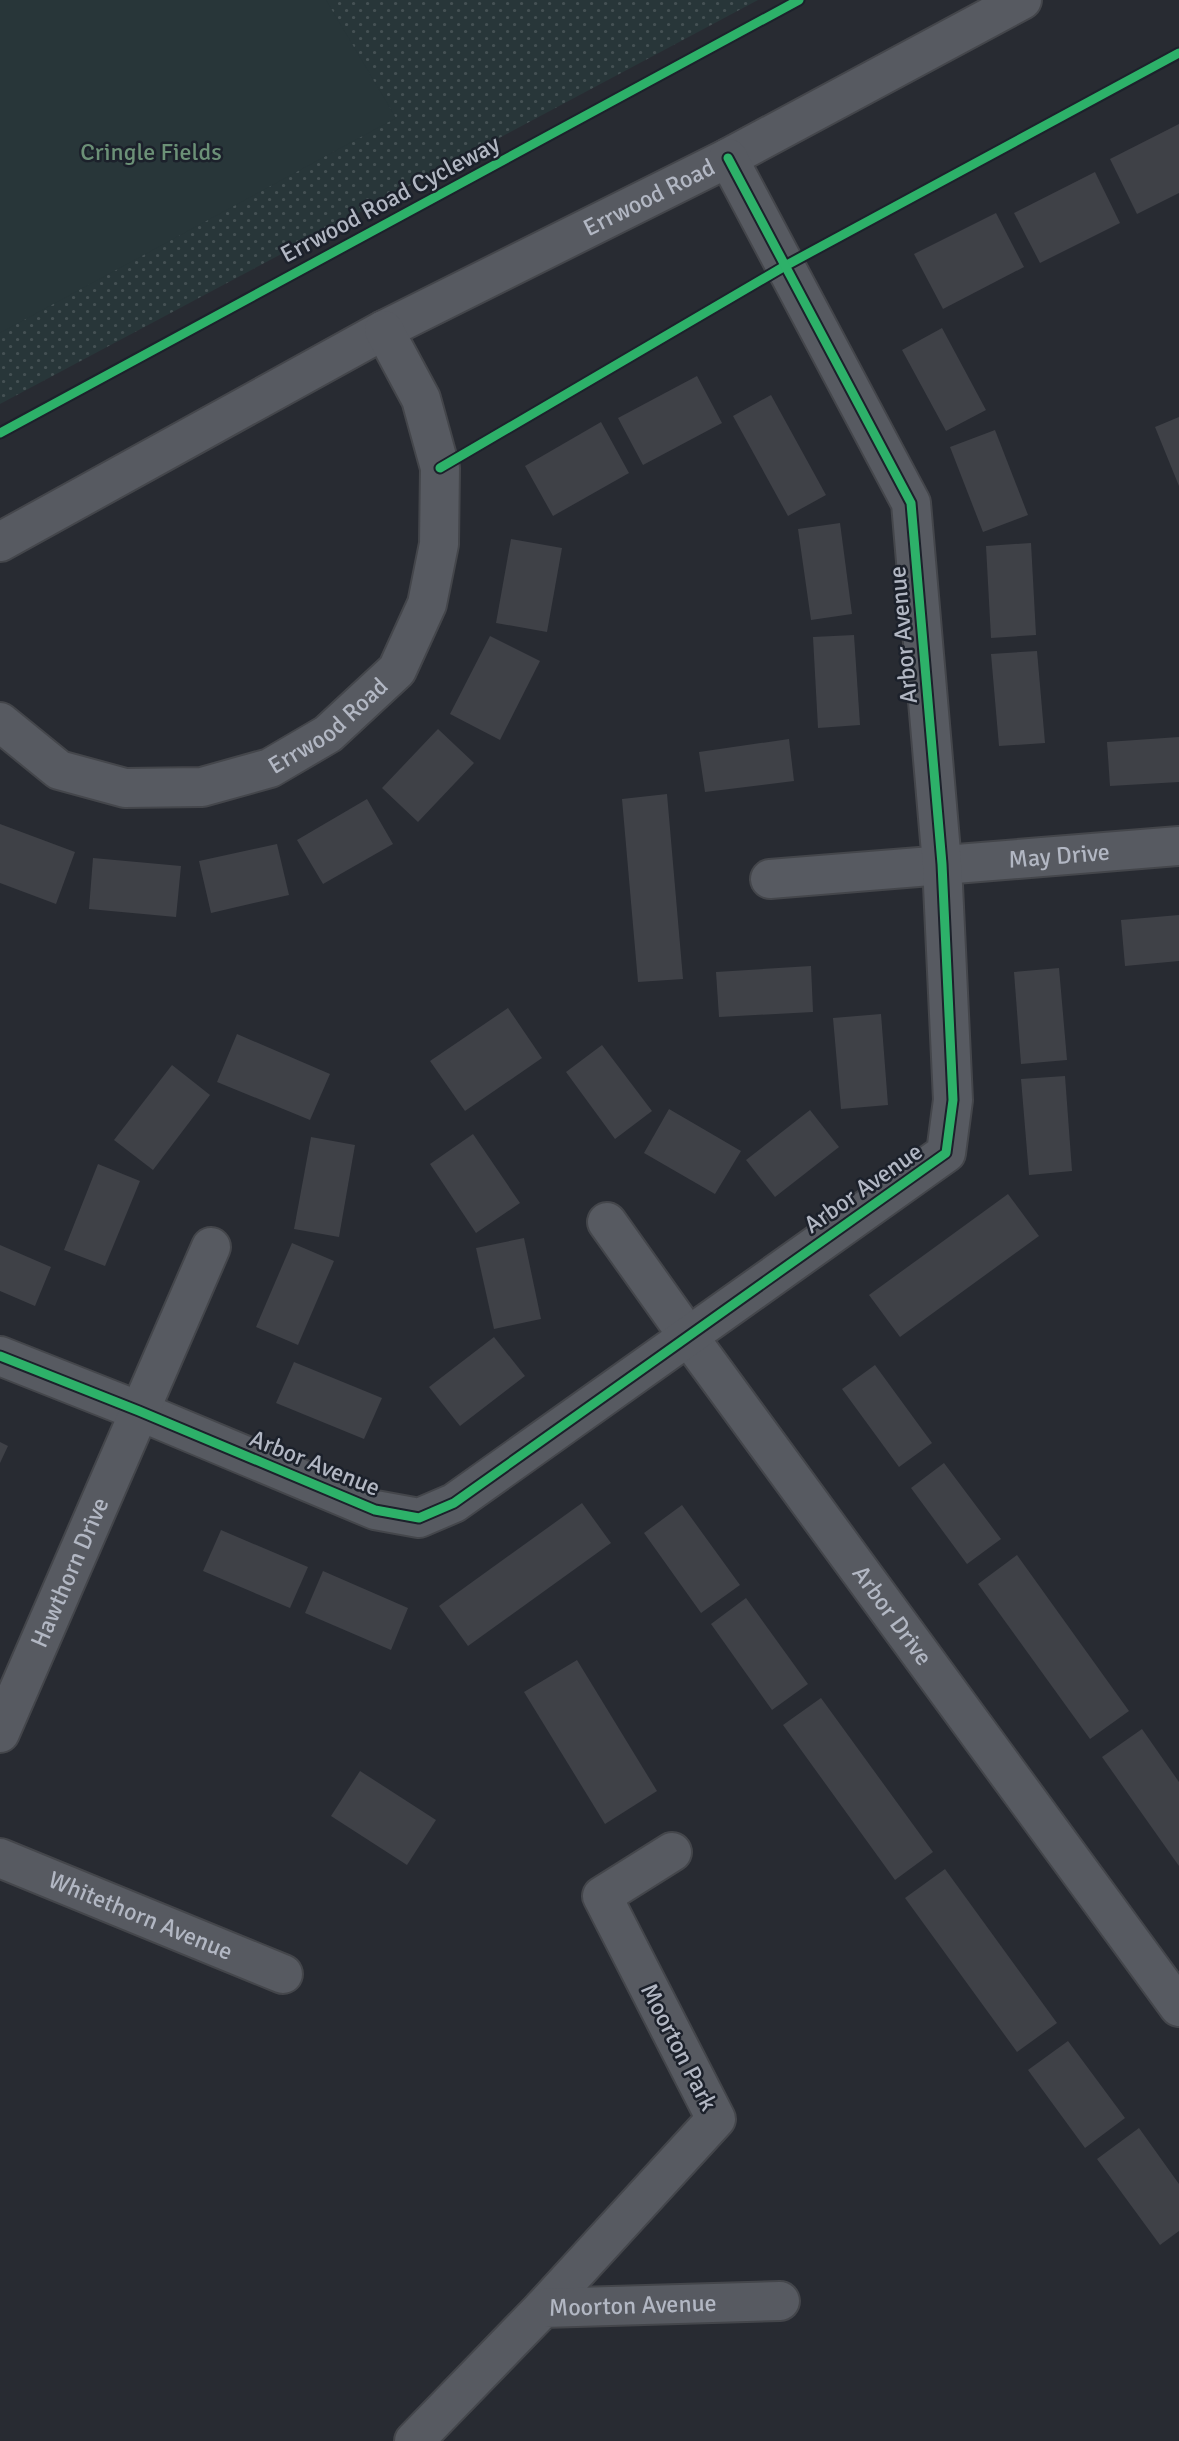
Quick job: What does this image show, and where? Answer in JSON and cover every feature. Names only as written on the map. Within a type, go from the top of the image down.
[{"type":"street","name":"Errwood Road","points":[[0,542],[384,330],[728,158],[1022,0]]},
{"type":"street","name":"Arbor Avenue","points":[[0,1356],[139,1410],[375,1510],[419,1518],[454,1503],[946,1153],[953,1100],[942,864],[911,503],[728,158]]},
{"type":"street","name":"Errwood Road","points":[[0,722],[59,770],[125,788],[202,787],[270,768],[328,734],[397,670],[427,604],[439,544],[440,468],[421,399],[384,330]]},
{"type":"street","name":"May Drive","points":[[942,864],[1179,846]]},
{"type":"street","points":[[770,879],[942,864]]},
{"type":"street","name":"Arbor Drive","points":[[607,1222],[1179,2007]]},
{"type":"street","points":[[139,1410],[211,1247]]},
{"type":"street","name":"Hawthorn Drive","points":[[0,1733],[139,1410]]},
{"type":"street","name":"Moorton Park","points":[[543,2308],[716,2119],[602,1896],[672,1852]]},
{"type":"street","name":"Whitethorn Avenue","points":[[0,1858],[283,1974]]},
{"type":"street","name":"Moorton Avenue","points":[[414,2441],[543,2308],[780,2301]]},
{"type":"green space","name":"Cringle Fields","points":[[0,0],[758,0],[0,404]]},
{"type":"green space","points":[[0,0],[326,0],[396,118],[0,333]]},
{"type":"building","points":[[1179,124],[1179,193],[1137,214],[1110,159]]},
{"type":"building","points":[[1095,172],[1120,223],[1040,263],[1014,213]]},
{"type":"building","points":[[996,213],[1024,267],[943,309],[914,254]]},
{"type":"building","points":[[942,328],[986,410],[946,431],[902,350]]},
{"type":"building","points":[[697,376],[722,423],[643,465],[618,418]]},
{"type":"building","points":[[771,395],[826,495],[788,516],[733,416]]},
{"type":"building","points":[[1179,417],[1179,486],[1155,427]]},
{"type":"building","points":[[601,422],[629,473],[553,516],[525,466]]},
{"type":"building","points":[[995,430],[1028,515],[983,532],[950,447]]},
{"type":"building","points":[[840,523],[852,614],[811,620],[798,529]]},
{"type":"building","points":[[511,539],[562,548],[547,632],[496,623]]},
{"type":"building","points":[[1031,543],[1036,635],[991,638],[986,546]]},
{"type":"building","points":[[854,635],[860,725],[818,728],[813,637]]},
{"type":"building","points":[[490,636],[540,661],[500,740],[450,714]]},
{"type":"building","points":[[1037,651],[1045,743],[999,746],[991,654]]},
{"type":"building","points":[[438,729],[474,763],[418,822],[382,788]]},
{"type":"building","points":[[1179,737],[1179,782],[1110,786],[1107,742]]},
{"type":"building","points":[[789,739],[794,781],[705,792],[699,752]]},
{"type":"building","points":[[667,794],[683,979],[638,982],[622,799]]},
{"type":"building","points":[[367,799],[393,844],[323,884],[297,840]]},
{"type":"building","points":[[0,824],[75,852],[56,904],[0,883]]},
{"type":"building","points":[[277,844],[289,895],[211,913],[199,861]]},
{"type":"building","points":[[93,858],[181,866],[176,917],[89,909]]},
{"type":"building","points":[[1179,915],[1179,961],[1125,966],[1121,920]]},
{"type":"building","points":[[811,966],[813,1012],[719,1017],[716,972]]},
{"type":"building","points":[[1059,968],[1067,1060],[1021,1064],[1014,972]]},
{"type":"building","points":[[508,1008],[542,1058],[465,1111],[430,1061]]},
{"type":"building","points":[[881,1014],[888,1105],[841,1109],[833,1018]]},
{"type":"building","points":[[237,1034],[330,1074],[310,1120],[217,1082]]},
{"type":"building","points":[[602,1045],[652,1111],[615,1139],[566,1072]]},
{"type":"building","points":[[172,1065],[210,1095],[153,1170],[114,1140]]},
{"type":"building","points":[[1065,1076],[1072,1171],[1029,1175],[1021,1079]]},
{"type":"building","points":[[669,1109],[741,1151],[715,1194],[644,1153]]},
{"type":"building","points":[[810,1110],[839,1147],[775,1197],[746,1160]]},
{"type":"building","points":[[473,1134],[520,1203],[476,1233],[430,1164]]},
{"type":"building","points":[[311,1137],[355,1145],[339,1237],[294,1229]]},
{"type":"building","points":[[98,1164],[140,1181],[105,1266],[64,1250]]},
{"type":"building","points":[[1008,1194],[1039,1236],[900,1337],[869,1295]]},
{"type":"building","points":[[524,1238],[541,1319],[494,1329],[476,1248]]},
{"type":"building","points":[[292,1243],[334,1261],[298,1345],[256,1327]]},
{"type":"building","points":[[0,1245],[51,1267],[35,1306],[0,1291]]},
{"type":"building","points":[[494,1337],[525,1376],[460,1426],[429,1387]]},
{"type":"building","points":[[294,1362],[382,1398],[364,1439],[276,1403]]},
{"type":"building","points":[[875,1365],[932,1443],[899,1467],[842,1389]]},
{"type":"building","points":[[0,1442],[8,1446],[0,1463]]},
{"type":"building","points":[[944,1463],[1001,1539],[967,1564],[911,1488]]},
{"type":"building","points":[[582,1503],[611,1543],[468,1646],[439,1606]]},
{"type":"building","points":[[682,1505],[740,1585],[701,1613],[644,1533]]},
{"type":"building","points":[[221,1530],[308,1567],[290,1608],[203,1571]]},
{"type":"building","points":[[1017,1555],[1129,1711],[1090,1739],[978,1584]]},
{"type":"building","points":[[323,1571],[408,1608],[391,1650],[305,1613]]},
{"type":"building","points":[[746,1598],[808,1684],[772,1710],[711,1624]]},
{"type":"building","points":[[577,1660],[657,1791],[605,1824],[524,1692]]},
{"type":"building","points":[[821,1698],[933,1852],[895,1880],[783,1725]]},
{"type":"building","points":[[1142,1729],[1179,1782],[1179,1866],[1102,1757]]},
{"type":"building","points":[[360,1771],[436,1820],[407,1865],[331,1816]]},
{"type":"building","points":[[945,1869],[1057,2023],[1017,2052],[905,1898]]},
{"type":"building","points":[[1068,2041],[1125,2118],[1085,2148],[1028,2070]]},
{"type":"building","points":[[1139,2128],[1179,2184],[1179,2231],[1160,2245],[1097,2159]]},
{"type":"cycle path","name":"Errwood Road Cycleway","points":[[0,433],[799,0]]},
{"type":"cycle path","points":[[440,468],[785,266],[1179,53]]},
{"type":"cycle path","points":[[0,1356],[375,1510],[419,1518],[454,1503],[946,1153],[953,1100],[942,864],[911,503],[728,158]]}]
